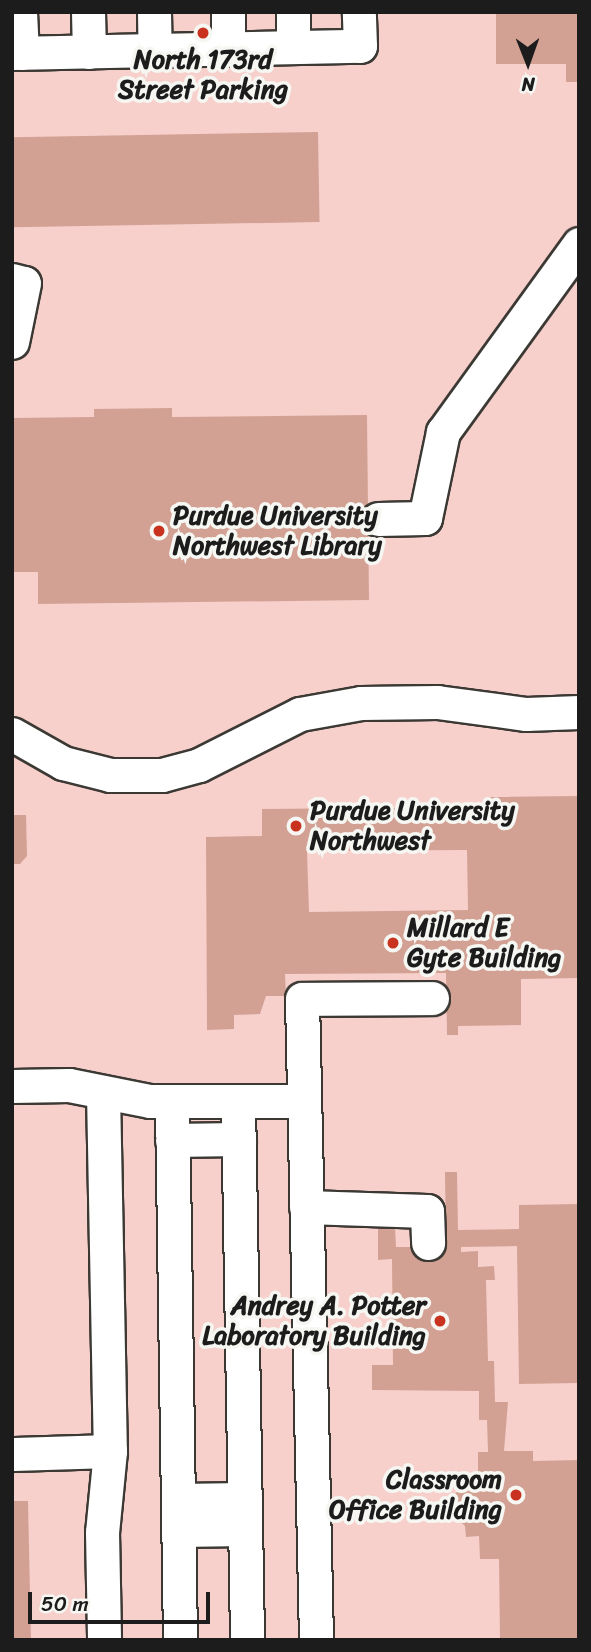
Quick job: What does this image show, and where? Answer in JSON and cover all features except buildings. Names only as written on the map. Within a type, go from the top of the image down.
[{"type":"street","points":[[20,12],[17,53],[360,46],[359,12]]},
{"type":"street","points":[[88,12],[89,52]]},
{"type":"street","points":[[155,12],[155,51]]},
{"type":"street","points":[[228,12],[228,49]]},
{"type":"street","points":[[293,12],[293,47]]},
{"type":"street","points":[[378,519],[425,518],[443,432],[579,244]]},
{"type":"street","points":[[12,280],[23,283],[12,342]]},
{"type":"street","points":[[12,734],[63,763],[110,775],[162,775],[199,765],[300,714],[361,703],[437,702],[526,713],[579,712]]},
{"type":"street","points":[[316,1640],[302,999],[432,998]]},
{"type":"street","points":[[12,1086],[69,1085],[172,1102],[304,1101]]},
{"type":"street","points":[[103,1092],[110,1451],[102,1532],[104,1640]]},
{"type":"street","points":[[239,1101],[247,1640]]},
{"type":"street","points":[[172,1102],[180,1640]]},
{"type":"street","points":[[172,1140],[239,1139]]},
{"type":"street","points":[[306,1207],[427,1211],[428,1243]]},
{"type":"street","points":[[12,1454],[110,1451]]},
{"type":"street","points":[[178,1515],[245,1514]]},
{"type":"shaded area","name":"Purdue University Northwest","points":[[12,12],[579,12],[579,1640],[12,1640]]},
{"type":"place","name":"North 173rd Street Parking","points":[[203,33]]},
{"type":"place","name":"Purdue University Northwest Library","points":[[159,531]]},
{"type":"place","name":"Purdue University Northwest","points":[[296,826]]},
{"type":"place","name":"Millard E Gyte Building","points":[[393,943]]},
{"type":"place","name":"Andrey A. Potter Laboratory Building","points":[[440,1321]]},
{"type":"place","name":"Classroom Office Building","points":[[516,1495]]}]
